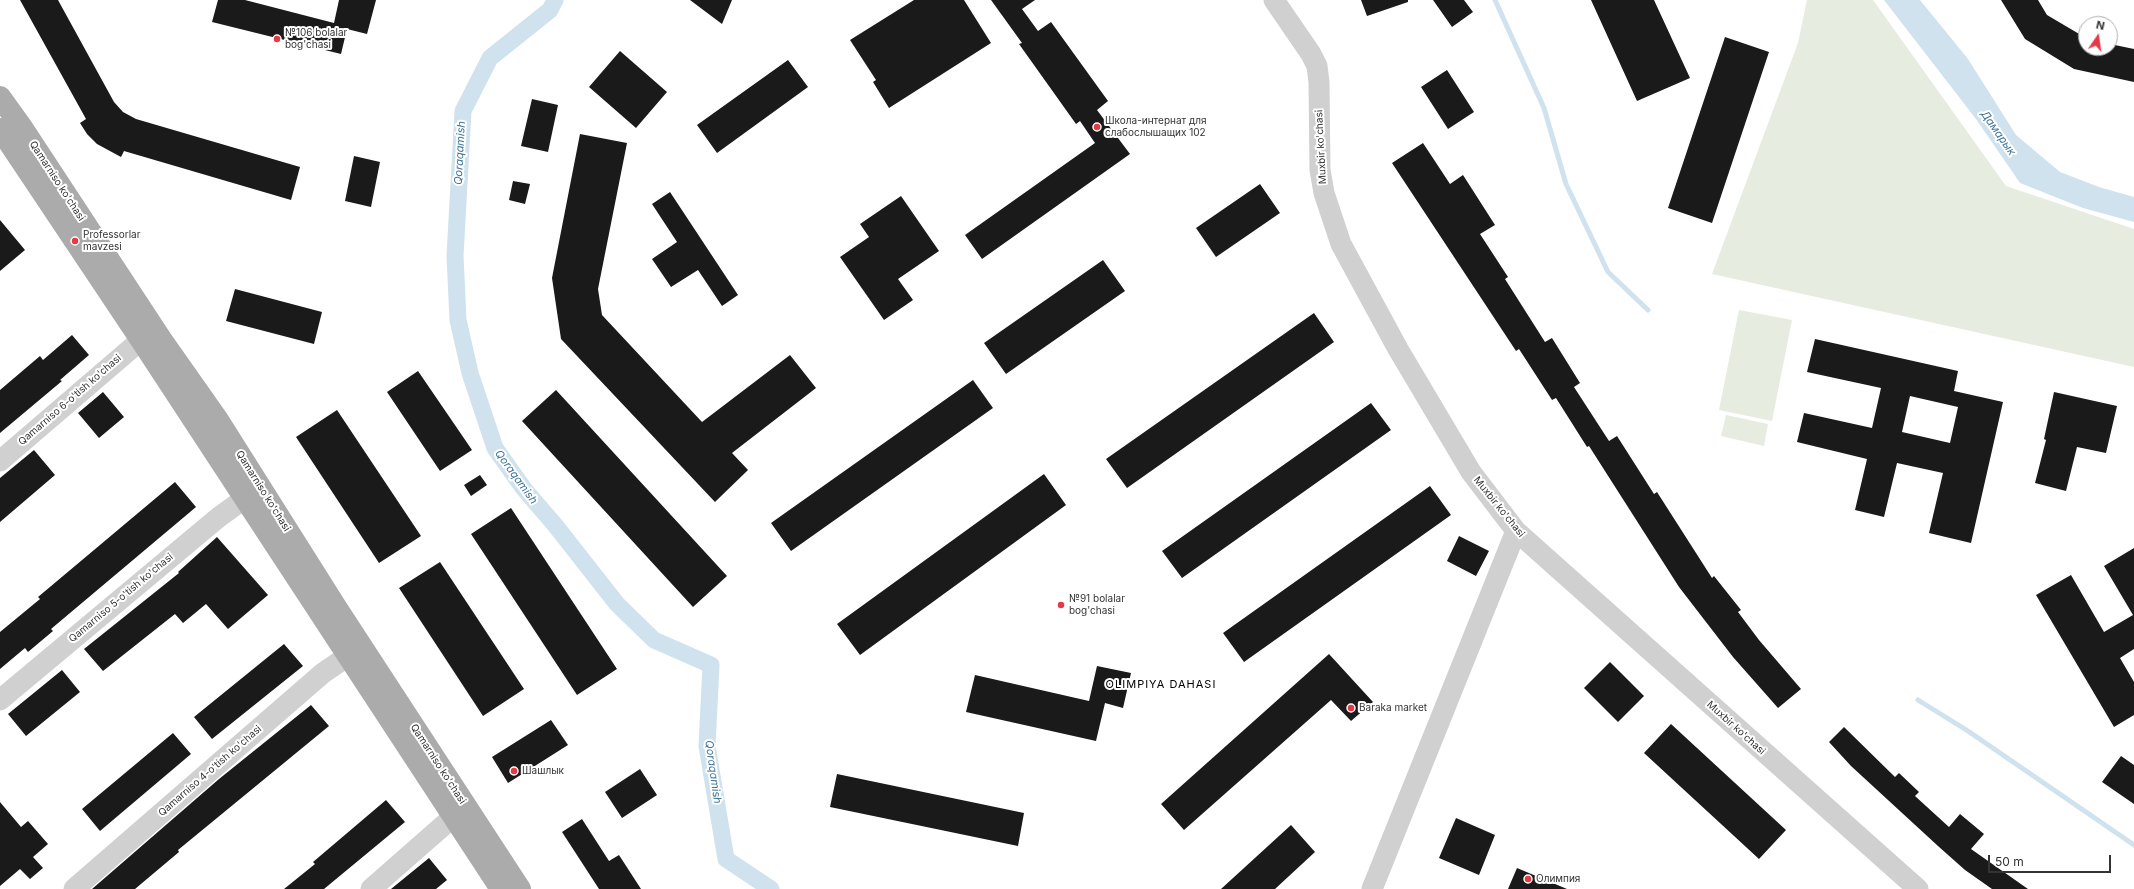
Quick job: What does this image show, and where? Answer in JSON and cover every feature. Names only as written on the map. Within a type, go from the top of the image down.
[{"type":"main road","name":"Qamarniso ko'chasi","points":[[0,97],[23,129],[161,339],[218,420],[336,607],[520,889]]},
{"type":"main road","name":"Qamarniso ko'chasi","points":[[0,129],[7,155],[141,340],[453,818],[501,889]]},
{"type":"main road","points":[[0,129],[23,129]]},
{"type":"main road","points":[[7,155],[23,129]]},
{"type":"street","name":"Muxbir ko'chasi","points":[[1274,0],[1311,54],[1317,66],[1319,82],[1320,170],[1324,193],[1341,244],[1398,349],[1471,472],[1516,531],[1918,889]]},
{"type":"street","name":"Qamarniso 6-o'tish ko'chasi","points":[[0,460],[141,340]]},
{"type":"street","name":"Qamarniso 5-o'tish ko'chasi","points":[[0,700],[219,517],[244,499]]},
{"type":"street","points":[[1372,889],[1516,531]]},
{"type":"street","name":"Qamarniso 4-o'tish ko'chasi","points":[[74,889],[323,673],[348,656]]},
{"type":"street","points":[[371,889],[453,818]]},
{"type":"shaded area","points":[[1807,0],[1873,0],[2006,186],[2134,229],[2134,367],[1712,274],[1798,43]]},
{"type":"shaded area","points":[[1739,310],[1792,320],[1772,421],[1719,410]]},
{"type":"shaded area","points":[[1726,415],[1768,424],[1764,446],[1721,436]]},
{"type":"water","name":"Дамарык","points":[[1884,0],[1920,0],[1968,59],[2016,135],[2060,172],[2099,187],[2134,197],[2134,222],[2083,208],[2020,183],[1976,119]]},
{"type":"building","points":[[20,0],[58,0],[114,102],[123,112],[136,119],[300,167],[291,200],[124,151],[121,157],[97,144],[87,134],[80,123],[86,119]]},
{"type":"building","points":[[218,0],[245,0],[334,23],[339,0],[376,0],[367,34],[347,29],[341,54],[212,22]]},
{"type":"building","points":[[690,0],[732,0],[722,24]]},
{"type":"building","points":[[914,0],[964,0],[991,43],[889,108],[873,82],[876,80],[850,40]]},
{"type":"building","name":"Школа-интернат для слабослышащих 102","points":[[991,0],[1035,0],[1022,9],[1038,31],[1051,22],[1108,101],[1097,110],[1130,154],[982,259],[965,235],[1095,143],[1080,121],[1076,124],[1019,44],[1022,43]]},
{"type":"building","points":[[1361,0],[1408,0],[1408,2],[1367,16]]},
{"type":"building","points":[[1433,0],[1464,0],[1473,12],[1452,27]]},
{"type":"building","points":[[1591,0],[1654,0],[1690,78],[1637,101]]},
{"type":"building","points":[[2001,0],[2038,0],[2047,15],[2078,33],[2078,56],[2118,56],[2118,46],[2134,49],[2134,82],[2074,69],[2025,39]]},
{"type":"building","points":[[1725,37],[1769,52],[1712,223],[1668,208]]},
{"type":"building","points":[[620,51],[667,92],[636,128],[589,87]]},
{"type":"building","points":[[788,60],[808,87],[717,153],[697,125]]},
{"type":"building","points":[[1447,70],[1474,112],[1448,129],[1421,87]]},
{"type":"building","points":[[532,99],[558,105],[548,152],[521,146]]},
{"type":"building","points":[[580,134],[627,143],[598,289],[602,315],[702,422],[790,355],[816,388],[732,453],[748,470],[715,502],[561,339],[552,278]]},
{"type":"building","points":[[1423,143],[1450,184],[1463,175],[1495,225],[1480,234],[1508,277],[1505,279],[1545,342],[1552,338],[1580,383],[1574,387],[1609,441],[1617,436],[1654,494],[1657,492],[1712,578],[1714,576],[1741,610],[1738,612],[1759,640],[1801,689],[1778,708],[1733,657],[1679,587],[1589,446],[1587,447],[1556,398],[1552,400],[1519,349],[1516,351],[1392,163]]},
{"type":"building","points":[[354,156],[380,162],[371,207],[345,201]]},
{"type":"building","points":[[513,181],[530,184],[525,204],[509,200]]},
{"type":"building","points":[[1260,184],[1280,213],[1216,257],[1196,228]]},
{"type":"building","points":[[670,192],[738,295],[722,306],[698,270],[671,287],[652,259],[677,242],[652,204]]},
{"type":"building","points":[[901,196],[939,251],[898,279],[913,300],[884,320],[840,257],[869,237],[860,224]]},
{"type":"building","points":[[0,220],[25,250],[0,271]]},
{"type":"building","points":[[1103,260],[1125,291],[1006,374],[984,343]]},
{"type":"building","points":[[235,289],[322,312],[314,344],[226,321]]},
{"type":"building","points":[[1314,313],[1334,342],[1127,488],[1106,459]]},
{"type":"building","points":[[72,335],[89,355],[60,380],[62,381],[0,433],[0,390],[40,356],[43,360]]},
{"type":"building","points":[[1815,339],[1958,371],[1954,391],[2003,402],[1971,543],[1929,533],[1943,473],[1897,463],[1884,517],[1855,510],[1867,459],[1797,442],[1804,413],[1872,428],[1881,388],[1807,372]],"holes":[[[1910,396],[1958,407],[1950,443],[1902,432]]]},
{"type":"building","points":[[418,371],[472,450],[440,471],[387,392]]},
{"type":"building","points":[[973,380],[993,408],[791,551],[771,523]]},
{"type":"building","points":[[556,390],[727,576],[693,607],[522,421]]},
{"type":"building","points":[[103,392],[124,417],[99,438],[78,413]]},
{"type":"building","points":[[2054,392],[2117,406],[2106,453],[2077,447],[2066,491],[2035,483],[2046,440],[2044,439]]},
{"type":"building","points":[[1371,403],[1391,430],[1182,578],[1162,551]]},
{"type":"building","points":[[337,410],[421,536],[379,563],[296,437]]},
{"type":"building","points":[[34,450],[55,475],[0,522],[0,478]]},
{"type":"building","points":[[1044,474],[1066,505],[860,655],[837,624]]},
{"type":"building","points":[[480,475],[487,485],[471,496],[464,485]]},
{"type":"building","points":[[175,482],[196,507],[51,629],[53,631],[28,652],[25,648],[0,669],[0,632],[40,599],[38,597]]},
{"type":"building","points":[[1430,486],[1451,515],[1244,662],[1223,633]]},
{"type":"building","points":[[511,508],[617,669],[577,695],[471,534]]},
{"type":"building","points":[[1459,536],[1489,551],[1476,576],[1447,561]]},
{"type":"building","points":[[217,537],[268,595],[228,629],[206,604],[183,623],[175,614],[103,671],[84,649],[179,573],[178,572]]},
{"type":"building","points":[[2134,548],[2134,649],[2120,658],[2134,682],[2134,715],[2114,727],[2036,595],[2071,575],[2104,632],[2133,615],[2104,566]]},
{"type":"building","points":[[440,562],[524,689],[483,716],[399,588]]},
{"type":"building","points":[[284,644],[303,666],[212,739],[194,717]]},
{"type":"building","points":[[1329,654],[1373,702],[1351,721],[1331,700],[1184,830],[1161,804]]},
{"type":"building","points":[[1610,662],[1644,696],[1618,722],[1584,688]]},
{"type":"building","points":[[1097,666],[1131,673],[1123,708],[1105,703],[1096,741],[966,712],[975,675],[1089,701]]},
{"type":"building","points":[[62,670],[80,692],[26,736],[8,714]]},
{"type":"building","points":[[311,705],[329,726],[178,850],[179,852],[135,889],[92,889],[219,779]]},
{"type":"building","points":[[551,720],[568,745],[508,783],[492,757]]},
{"type":"building","points":[[1671,724],[1786,830],[1759,859],[1644,753]]},
{"type":"building","points":[[1844,727],[1895,777],[1899,773],[1919,792],[1915,796],[1949,827],[1960,814],[1984,834],[1971,849],[2028,889],[1992,889],[1965,870],[1851,766],[1829,742]]},
{"type":"building","points":[[173,733],[191,754],[100,831],[82,809]]},
{"type":"building","points":[[2121,756],[2134,765],[2134,804],[2102,782]]},
{"type":"building","points":[[640,769],[657,795],[622,818],[605,792]]},
{"type":"building","points":[[837,774],[1024,813],[1018,846],[830,807]]},
{"type":"building","points":[[386,800],[405,822],[324,889],[284,889],[315,864],[313,862]]},
{"type":"building","points":[[0,802],[21,827],[28,821],[48,844],[33,857],[43,868],[30,879],[20,869],[0,886]]},
{"type":"building","points":[[1456,818],[1495,835],[1479,875],[1439,858]]},
{"type":"building","points":[[582,819],[609,861],[619,855],[641,889],[599,889],[562,832]]},
{"type":"building","points":[[1291,825],[1315,852],[1275,889],[1221,889]]},
{"type":"building","points":[[429,858],[447,880],[436,889],[391,889]]},
{"type":"building","name":"Олимпия","points":[[1517,868],[1567,889],[1508,889]]},
{"type":"waterway","name":"Qoraqamish","points":[[555,0],[550,10],[490,58],[463,111],[455,256],[458,320],[470,373],[495,448],[524,489],[555,525],[617,604],[654,640],[711,665],[707,746],[726,859],[771,889]]},
{"type":"waterway","points":[[1495,0],[1544,108],[1566,184],[1608,272],[1648,310]]},
{"type":"waterway","points":[[1918,700],[1968,731],[2134,845]]},
{"type":"place","name":"№106 bolalar bog'chasi","points":[[277,39]]},
{"type":"place","name":"Школа-интернат для слабослышащих 102","points":[[1097,127]]},
{"type":"place","name":"Professorlar mavzesi","points":[[75,241]]},
{"type":"place","name":"№91 bolalar bog'chasi","points":[[1061,605]]},
{"type":"place","name":"Baraka market","points":[[1351,708]]},
{"type":"place","name":"Шашлык","points":[[514,771]]},
{"type":"place","name":"Олимпия","points":[[1528,879]]},
{"type":"district","name":"OLIMPIYA DAHASI","points":[[1161,685]]}]
